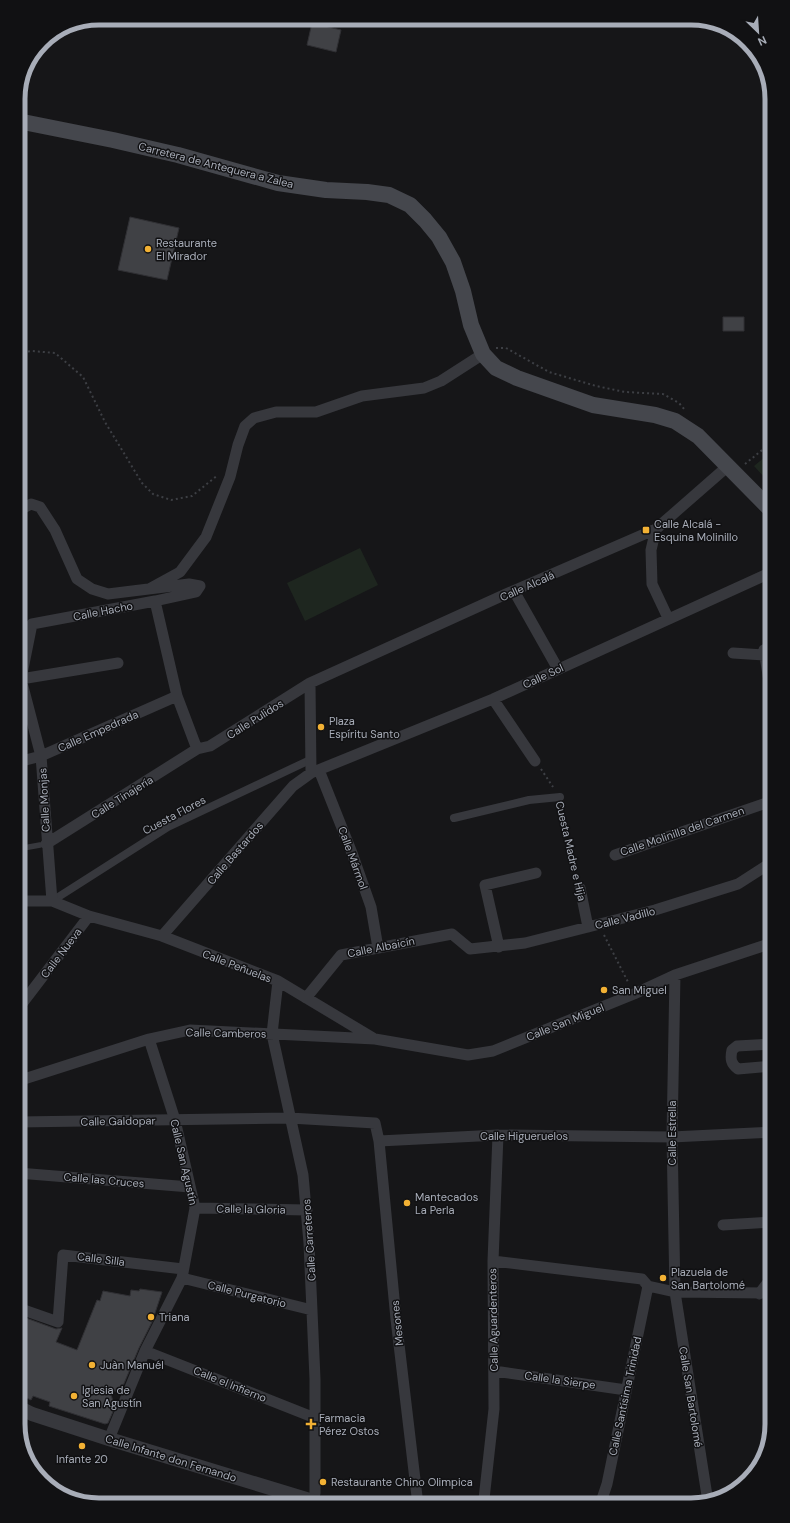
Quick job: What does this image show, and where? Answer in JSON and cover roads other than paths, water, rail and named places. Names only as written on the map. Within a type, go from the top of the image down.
[{"type":"main road","name":"Carretera de Antequera a Zalea","points":[[25,122],[178,154],[278,183],[326,190],[389,195],[410,205],[439,237],[453,262],[463,291],[471,325],[483,354],[496,368],[517,378],[593,405],[655,415],[675,421],[698,436],[765,504]]},
{"type":"street","points":[[149,589],[180,572],[206,537],[230,478],[245,426],[254,418],[276,412],[316,412],[362,396],[424,388],[441,380],[483,354]]},
{"type":"street","name":"Calle Alcalá","points":[[310,683],[656,529],[732,469]]},
{"type":"street","points":[[25,507],[31,504],[40,508],[55,530],[77,579],[92,589],[108,594],[189,584],[200,586],[196,592],[155,601],[177,696],[196,749]]},
{"type":"street","points":[[656,529],[651,550],[652,584],[668,618]]},
{"type":"street","name":"Calle Sol","points":[[315,771],[493,699],[765,575]]},
{"type":"street","points":[[514,591],[558,669]]},
{"type":"street","name":"Calle Hacho","points":[[25,659],[32,624],[155,601]]},
{"type":"street","points":[[733,653],[765,651]]},
{"type":"street","points":[[25,678],[118,663]]},
{"type":"street","points":[[310,683],[312,759],[315,771]]},
{"type":"street","name":"Calle Pulidos","points":[[196,749],[215,743],[310,683]]},
{"type":"street","name":"Calle Empedrada","points":[[25,760],[41,756],[177,696]]},
{"type":"street","points":[[493,699],[535,761]]},
{"type":"street","name":"Calle Hacho","points":[[25,716],[41,756]]},
{"type":"street","name":"Calle Tinajería","points":[[43,845],[196,749]]},
{"type":"street","name":"Calle Monjas","points":[[41,756],[43,845],[52,901]]},
{"type":"street","name":"Cuesta Flores","points":[[52,901],[168,827],[312,759]]},
{"type":"street","name":"Calle Bastardos","points":[[162,936],[293,786],[315,771]]},
{"type":"street","name":"Calle Mármol","points":[[315,771],[352,853],[370,907],[378,948]]},
{"type":"street","points":[[454,818],[529,800],[560,797]]},
{"type":"street","name":"Calle Molinilla del Carmen","points":[[616,855],[765,803]]},
{"type":"street","name":"Calle Vadillo","points":[[470,949],[500,947],[525,943],[655,910],[738,884],[765,867]]},
{"type":"street","points":[[500,947],[485,885],[536,873]]},
{"type":"street","name":"Cuesta Madre e Hija","points":[[580,888],[594,926]]},
{"type":"street","points":[[25,901],[52,901]]},
{"type":"street","name":"Calle Peñuelas","points":[[52,901],[89,916],[162,936],[278,981],[375,1039]]},
{"type":"street","name":"Calle Nueva","points":[[25,1000],[89,916]]},
{"type":"street","name":"Calle Albaicín","points":[[306,998],[341,955],[452,934],[470,949]]},
{"type":"street","name":"Calle San Miguel","points":[[375,1039],[468,1056],[493,1050],[634,994],[675,975],[765,945]]},
{"type":"street","name":"Calle Estrella","points":[[675,975],[672,1136],[675,1292]]},
{"type":"street","name":"Calle Carreteros","points":[[278,981],[272,1034],[303,1175],[307,1210],[316,1418],[317,1498]]},
{"type":"street","name":"Calle Camberos","points":[[25,1079],[149,1039],[190,1030],[375,1039]]},
{"type":"street","name":"Calle San Agustín","points":[[109,1440],[145,1351],[183,1274],[195,1208],[174,1120],[149,1039]]},
{"type":"street","points":[[765,1044],[737,1046],[732,1050],[730,1058],[733,1065],[738,1069],[765,1067]]},
{"type":"street","points":[[290,1118],[375,1123],[379,1141]]},
{"type":"street","name":"Calle Galdopar","points":[[25,1122],[290,1118]]},
{"type":"street","name":"Calle Higueruelos","points":[[379,1141],[498,1135],[672,1136],[765,1132]]},
{"type":"street","name":"Calle Aguardenteros","points":[[484,1498],[494,1409],[493,1261],[498,1135]]},
{"type":"street","name":"Mesones","points":[[379,1141],[396,1319],[417,1498]]},
{"type":"street","name":"Calle las Cruces","points":[[25,1174],[190,1187]]},
{"type":"street","name":"Calle la Gloria","points":[[195,1208],[307,1210]]},
{"type":"street","points":[[722,1225],[765,1222]]},
{"type":"street","name":"Calle Silla","points":[[25,1310],[58,1322],[63,1255],[183,1274]]},
{"type":"street","points":[[493,1261],[642,1279],[648,1286],[675,1292],[765,1294]]},
{"type":"street","name":"Calle Purgatorio","points":[[183,1274],[312,1310]]},
{"type":"street","name":"Calle Santísima Trinidad","points":[[602,1498],[607,1484],[648,1286]]},
{"type":"street","points":[[759,1294],[765,1286]]},
{"type":"street","name":"Calle San Bartolomé","points":[[675,1292],[707,1496]]},
{"type":"street","name":"Calle el Infierno","points":[[145,1351],[316,1418]]},
{"type":"street","name":"Calle la Sierpe","points":[[494,1371],[626,1390]]},
{"type":"street","name":"Calle Infante don Fernando","points":[[25,1415],[298,1498]]},
{"type":"lane","points":[[25,848],[43,845]]},
{"type":"place","name":"Restaurante El Mirador","points":[[148,249]]},
{"type":"place","name":"Calle Alcalá - Esquina Molinillo","points":[[646,530]]},
{"type":"place","name":"Plaza Espíritu Santo","points":[[321,727]]},
{"type":"place","name":"San Miguel","points":[[604,990]]},
{"type":"place","name":"Mantecados La Perla","points":[[407,1203]]},
{"type":"place","name":"Plazuela de San Bartolomé","points":[[663,1278]]},
{"type":"place","name":"Triana","points":[[151,1317]]},
{"type":"place","name":"Juàn Manuél","points":[[92,1365]]},
{"type":"place","name":"Iglesia de San Agustín","points":[[74,1396]]},
{"type":"place","name":"Farmacia Pérez Ostos","points":[[311,1424]]},
{"type":"place","name":"Infante 20","points":[[82,1446]]},
{"type":"place","name":"Restaurante Chino Olimpica","points":[[323,1482]]}]
